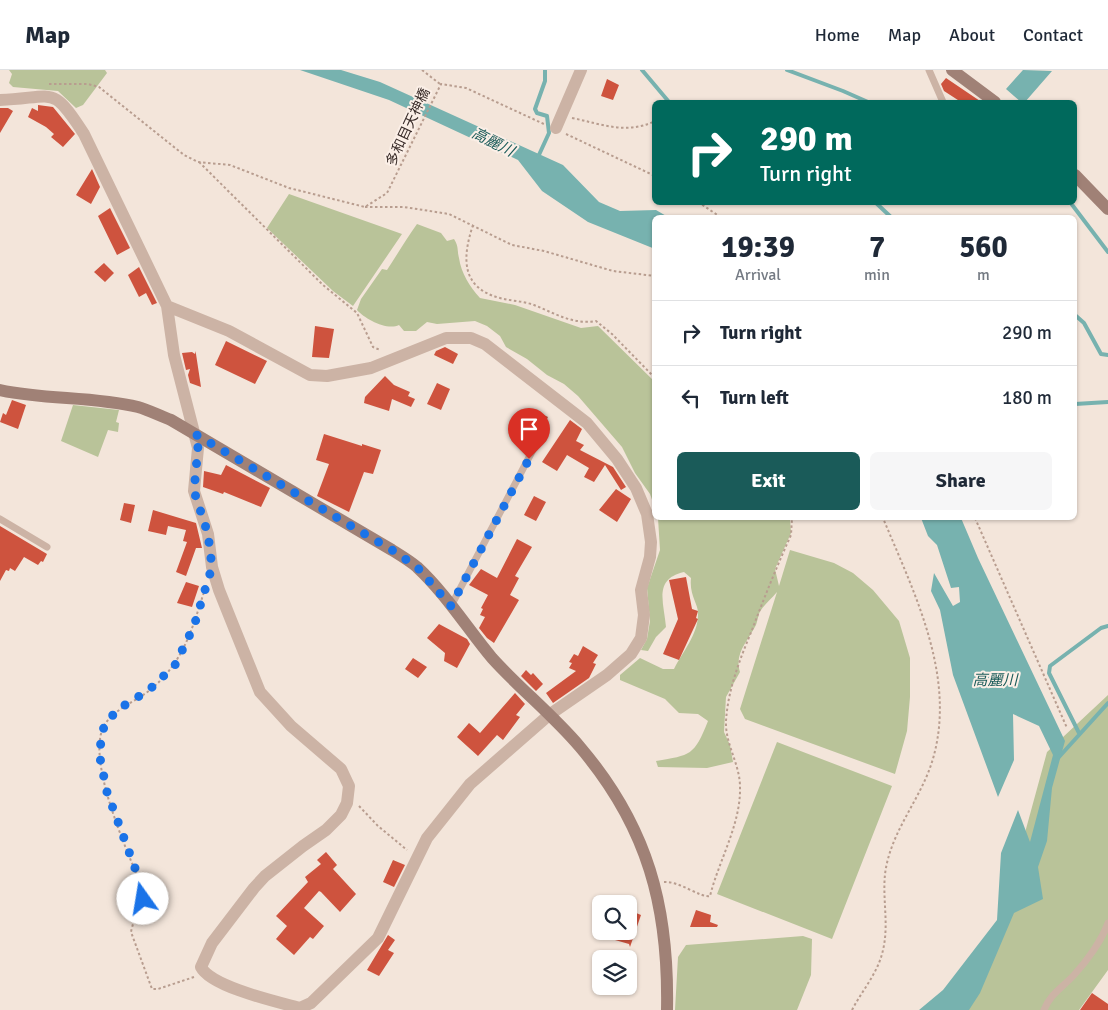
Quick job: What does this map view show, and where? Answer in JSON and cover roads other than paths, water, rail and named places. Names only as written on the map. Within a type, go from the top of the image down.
[{"type":"street","points":[[556,128],[581,70]]},
{"type":"street","points":[[952,70],[992,100]]},
{"type":"street","points":[[0,100],[44,95],[58,99],[68,109],[84,134],[167,306],[174,355],[198,448],[194,491],[208,534],[212,567],[219,590],[260,692],[291,726],[341,769],[349,786],[341,816],[254,888],[212,943],[201,967],[204,973],[217,982],[277,1006],[300,1008],[310,1004],[366,951],[387,923],[427,838],[470,784],[549,715],[584,693],[630,654],[641,638],[644,615],[641,590],[650,557],[651,542],[647,514],[636,488],[617,459],[587,423],[485,344],[472,338],[446,338],[371,368],[327,376],[310,375],[229,331],[167,306]]},
{"type":"street","points":[[1077,177],[1108,209]]},
{"type":"street","points":[[0,390],[24,395],[100,400],[140,407],[171,420],[392,550],[417,567],[493,658],[580,746],[606,780],[638,839],[654,882],[666,943],[667,1010]]},
{"type":"lane","points":[[928,70],[942,100]]},
{"type":"lane","points":[[451,606],[536,444]]},
{"type":"lane","points":[[0,519],[47,547]]},
{"type":"lane","points":[[1044,1010],[1048,1000],[1075,974],[1105,932],[1108,922]]},
{"type":"water","name":"高麗川","points":[[300,70],[341,70],[380,82],[563,165],[599,202],[620,211],[656,210],[665,215],[652,215],[652,248],[588,222],[542,191],[518,160],[389,100]]},
{"type":"water","points":[[1023,70],[1052,71],[1027,100],[1019,100],[1006,89]]},
{"type":"water","name":"高麗川","points":[[922,520],[962,520],[1065,741],[1052,788],[1047,841],[1038,867],[1043,899],[1014,913],[980,993],[969,1010],[919,1010],[943,990],[997,920],[1001,853],[1018,810],[1030,842],[1053,755],[1039,726],[1013,714],[1014,760],[998,797],[953,675],[940,610],[931,591],[934,573],[953,606],[960,602],[959,587],[951,588],[937,545],[928,536]]},
{"type":"waterway","points":[[538,157],[549,133],[547,116],[537,113],[535,109],[545,81],[545,70]]},
{"type":"waterway","points":[[642,70],[667,100]]},
{"type":"waterway","points":[[787,70],[863,100]]},
{"type":"waterway","points":[[878,205],[889,215]]},
{"type":"waterway","points":[[1072,205],[1108,252]]},
{"type":"waterway","points":[[1077,317],[1084,323],[1101,354],[1108,355]]},
{"type":"waterway","points":[[1077,404],[1108,402]]},
{"type":"waterway","points":[[1079,733],[1049,673],[1050,666],[1101,628],[1108,626]]},
{"type":"waterway","points":[[1059,757],[1108,703]]}]
